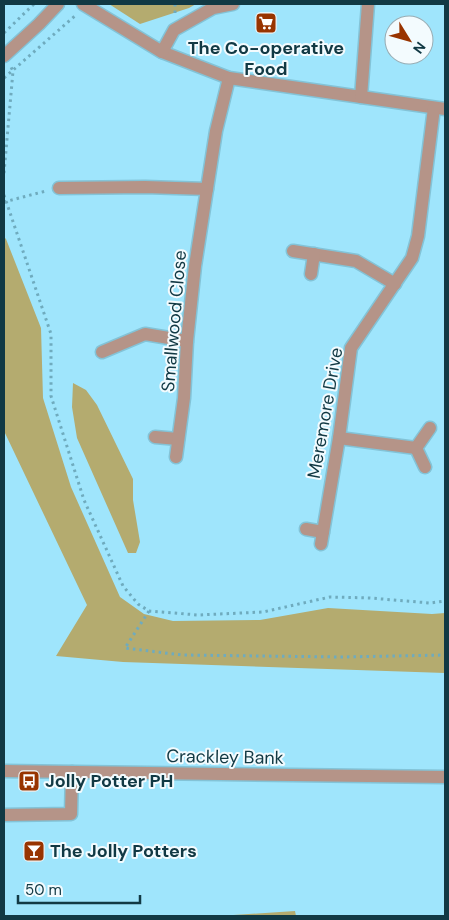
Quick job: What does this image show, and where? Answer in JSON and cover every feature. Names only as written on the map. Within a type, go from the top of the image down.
[{"type":"street","points":[[4,56],[58,4]]},
{"type":"street","points":[[162,52],[174,30],[213,8],[233,4]]},
{"type":"street","points":[[361,97],[368,4]]},
{"type":"street","points":[[84,5],[162,52],[229,78],[440,109]]},
{"type":"street","name":"Smallwood Close","points":[[176,457],[184,398],[187,340],[195,266],[216,131],[229,78]]},
{"type":"street","name":"Meremore Drive","points":[[306,529],[322,538],[339,438],[351,348],[412,258],[418,236],[440,109]]},
{"type":"street","points":[[59,188],[146,187],[207,189]]},
{"type":"street","points":[[293,251],[356,261],[395,284]]},
{"type":"street","points":[[311,274],[314,254]]},
{"type":"street","points":[[102,352],[146,334],[187,340]]},
{"type":"street","points":[[416,448],[430,428]]},
{"type":"street","points":[[155,437],[178,439]]},
{"type":"street","points":[[339,438],[416,448]]},
{"type":"street","points":[[416,448],[425,467]]},
{"type":"street","name":"Crackley Bank","points":[[4,771],[445,777]]},
{"type":"street","points":[[4,815],[71,814],[72,772]]},
{"type":"path","points":[[4,33],[34,4]]},
{"type":"path","points":[[4,78],[84,5]]},
{"type":"path","points":[[4,56],[13,71],[4,173]]},
{"type":"path","points":[[5,202],[59,188]]},
{"type":"path","points":[[4,196],[51,334],[51,396],[84,500],[123,586],[138,604],[149,611],[198,615],[263,612],[330,597],[430,602],[445,601]]},
{"type":"path","points":[[149,611],[125,648],[182,655],[342,657],[445,655]]},
{"type":"shaded area","points":[[109,4],[196,4],[140,24]]},
{"type":"shaded area","points":[[4,237],[41,328],[43,398],[71,487],[120,597],[144,614],[173,621],[260,620],[328,608],[432,614],[445,613],[445,673],[123,662],[56,656],[87,605],[4,431]]},
{"type":"shaded area","points":[[73,383],[86,390],[97,405],[133,479],[133,500],[140,542],[136,553],[128,553],[77,438],[72,407]]},
{"type":"shaded area","points":[[295,911],[296,916],[218,916]]},
{"type":"place","name":"The Co-operative Food","points":[[266,23]]},
{"type":"place","name":"Jolly Potter PH","points":[[29,781]]},
{"type":"place","name":"The Jolly Potters","points":[[34,851]]}]
